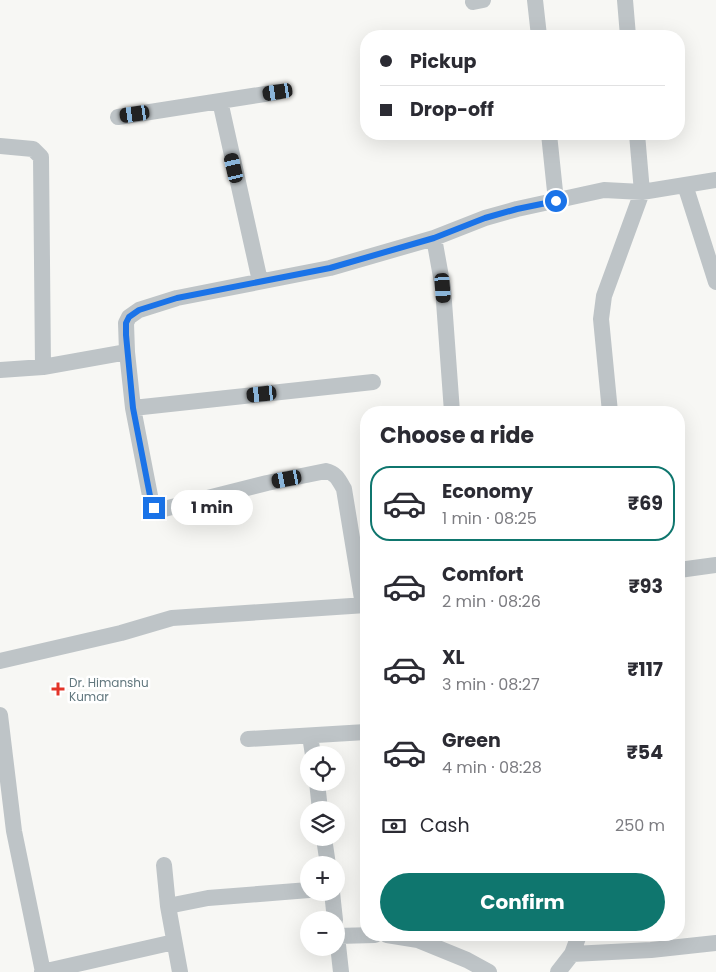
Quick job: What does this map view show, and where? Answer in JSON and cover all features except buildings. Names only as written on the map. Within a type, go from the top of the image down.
[{"type":"street","points":[[535,0],[538,30]]},
{"type":"street","points":[[625,0],[628,30]]},
{"type":"street","points":[[118,117],[278,92]]},
{"type":"street","points":[[220,101],[260,281]]},
{"type":"street","points":[[550,140],[556,201]]},
{"type":"street","points":[[609,406],[601,319],[602,305],[642,192],[638,140]]},
{"type":"street","points":[[0,146],[33,148],[41,157],[43,367]]},
{"type":"street","points":[[360,582],[344,489],[334,474],[326,471],[156,510],[152,506],[133,408],[127,352],[126,323],[129,317],[139,310],[177,298],[330,268],[434,238],[485,218],[517,209],[604,190],[642,192],[716,180]]},
{"type":"street","points":[[685,185],[716,282]]},
{"type":"street","points":[[434,238],[443,288],[452,406]]},
{"type":"street","points":[[0,370],[43,367],[127,352]]},
{"type":"street","points":[[133,408],[373,382]]},
{"type":"street","points":[[685,569],[716,565]]},
{"type":"street","points":[[0,661],[121,633],[172,618],[360,605]]},
{"type":"street","points":[[0,715],[7,832],[42,972],[81,968],[174,942]]},
{"type":"street","points":[[248,739],[360,732]]},
{"type":"street","points":[[310,736],[312,746]]},
{"type":"street","points":[[164,865],[168,906],[180,972]]},
{"type":"street","points":[[168,906],[208,898],[300,891]]},
{"type":"street","points":[[345,930],[360,933]]},
{"type":"street","points":[[426,941],[489,972]]},
{"type":"street","points":[[558,972],[572,954],[577,941]]},
{"type":"street","points":[[572,954],[651,950],[716,943]]},
{"type":"street","points":[[339,956],[341,972]]},
{"type":"place","name":"Dr. Himanshu Kumar","points":[[58,689]]},
{"type":"route","points":[[154,508],[152,506],[133,408],[126,335],[126,323],[129,317],[139,310],[177,298],[330,268],[434,238],[485,218],[556,201]]}]
